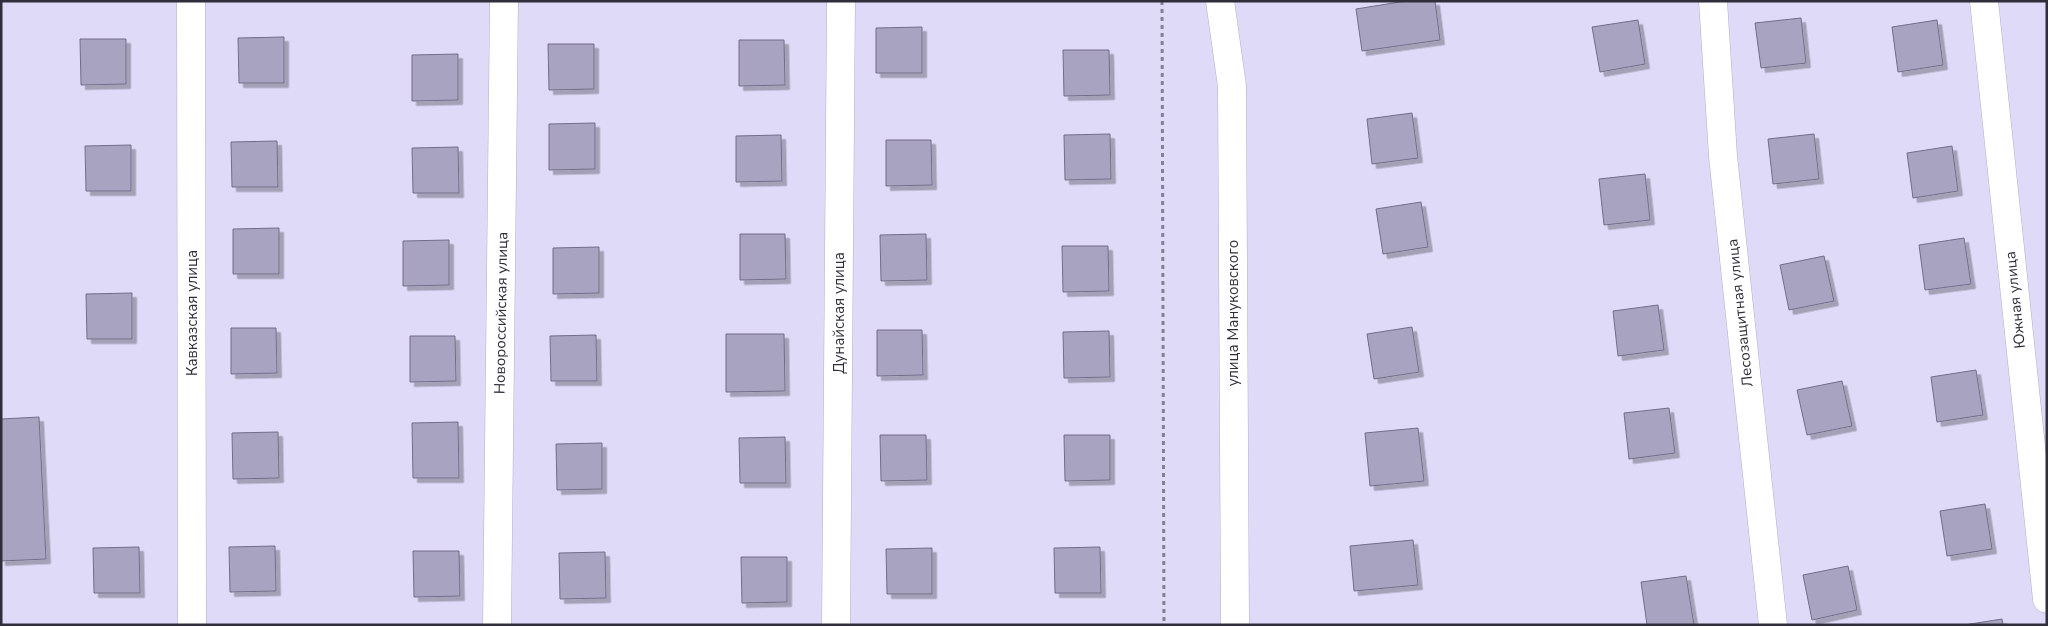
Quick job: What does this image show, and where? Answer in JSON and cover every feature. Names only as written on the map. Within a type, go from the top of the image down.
[{"type":"street","name":"Кавказская улица","points":[[191,1],[192,625]]},
{"type":"street","name":"Новороссийская улица","points":[[497,625],[504,1]]},
{"type":"street","name":"Дунайская улица","points":[[836,625],[841,1]]},
{"type":"street","name":"улица Мануковского","points":[[1220,1],[1232,86],[1235,625]]},
{"type":"street","name":"Лесозащитная улица","points":[[1713,1],[1723,156],[1773,625]]},
{"type":"street","name":"Южная улица","points":[[1984,1],[2047,599]]},
{"type":"path","points":[[1162,1],[1164,625]]},
{"type":"building","points":[[1406,1],[1435,1],[1440,40],[1362,51],[1356,9]]},
{"type":"building","points":[[1801,18],[1806,63],[1761,68],[1755,23]]},
{"type":"building","points":[[1638,20],[1645,64],[1600,72],[1592,27]]},
{"type":"building","points":[[1937,20],[1943,65],[1898,72],[1892,27]]},
{"type":"building","points":[[922,27],[922,73],[876,73],[876,28]]},
{"type":"building","points":[[284,37],[284,83],[239,83],[238,38]]},
{"type":"building","points":[[80,39],[126,39],[126,84],[81,85]]},
{"type":"building","points":[[739,40],[784,40],[785,85],[739,86]]},
{"type":"building","points":[[548,44],[594,44],[594,89],[549,90]]},
{"type":"building","points":[[1063,50],[1109,50],[1110,95],[1064,96]]},
{"type":"building","points":[[458,54],[458,100],[412,101],[412,55]]},
{"type":"building","points":[[1412,113],[1418,158],[1372,164],[1367,119]]},
{"type":"building","points":[[595,123],[595,169],[549,170],[549,124]]},
{"type":"building","points":[[1110,134],[1111,179],[1065,180],[1064,135]]},
{"type":"building","points":[[1814,134],[1819,179],[1773,184],[1768,139]]},
{"type":"building","points":[[781,135],[782,181],[736,182],[736,136]]},
{"type":"building","points":[[886,140],[931,140],[932,185],[886,186]]},
{"type":"building","points":[[277,141],[278,187],[232,187],[231,142]]},
{"type":"building","points":[[131,145],[131,191],[86,191],[85,146]]},
{"type":"building","points":[[1952,146],[1958,191],[1913,198],[1907,153]]},
{"type":"building","points":[[458,147],[459,193],[413,193],[412,148]]},
{"type":"building","points":[[1645,174],[1650,220],[1604,225],[1599,179]]},
{"type":"building","points":[[1421,202],[1428,247],[1383,254],[1376,209]]},
{"type":"building","points":[[279,228],[279,274],[233,274],[233,229]]},
{"type":"building","points":[[740,234],[785,234],[786,279],[740,280]]},
{"type":"building","points":[[926,234],[927,280],[881,281],[880,235]]},
{"type":"building","points":[[1964,238],[1971,284],[1925,290],[1919,245]]},
{"type":"building","points":[[449,240],[449,285],[403,286],[403,241]]},
{"type":"building","points":[[1062,246],[1108,246],[1109,291],[1063,292]]},
{"type":"building","points":[[599,247],[599,293],[553,294],[553,248]]},
{"type":"building","points":[[1824,256],[1834,301],[1789,310],[1780,265]]},
{"type":"building","points":[[132,293],[132,339],[87,339],[86,294]]},
{"type":"building","points":[[1658,305],[1664,350],[1618,356],[1613,311]]},
{"type":"building","points":[[1412,327],[1419,372],[1374,379],[1367,334]]},
{"type":"building","points":[[231,328],[276,328],[277,373],[231,374]]},
{"type":"building","points":[[877,330],[922,330],[923,375],[877,376]]},
{"type":"building","points":[[1109,331],[1110,377],[1064,378],[1063,332]]},
{"type":"building","points":[[726,334],[784,334],[785,391],[726,392]]},
{"type":"building","points":[[596,335],[597,381],[551,381],[550,336]]},
{"type":"building","points":[[410,336],[455,336],[456,381],[410,382]]},
{"type":"building","points":[[1976,370],[1983,415],[1937,422],[1931,377]]},
{"type":"building","points":[[1842,381],[1852,426],[1807,435],[1797,390]]},
{"type":"building","points":[[1669,408],[1675,453],[1629,459],[1624,413]]},
{"type":"building","points":[[39,417],[46,559],[1,561],[1,419]]},
{"type":"building","points":[[458,422],[459,478],[413,478],[412,423]]},
{"type":"building","points":[[1418,428],[1424,481],[1370,486],[1365,433]]},
{"type":"building","points":[[278,432],[279,478],[233,479],[232,433]]},
{"type":"building","points":[[880,435],[926,435],[927,480],[881,481]]},
{"type":"building","points":[[1064,435],[1110,435],[1110,480],[1065,481]]},
{"type":"building","points":[[785,437],[786,483],[740,483],[739,438]]},
{"type":"building","points":[[602,443],[602,489],[557,490],[556,444]]},
{"type":"building","points":[[1985,504],[1992,549],[1947,556],[1940,511]]},
{"type":"building","points":[[1413,540],[1418,585],[1354,591],[1350,546]]},
{"type":"building","points":[[275,546],[276,591],[230,592],[229,547]]},
{"type":"building","points":[[139,547],[140,593],[94,593],[93,548]]},
{"type":"building","points":[[1100,547],[1101,593],[1055,593],[1054,548]]},
{"type":"building","points":[[932,548],[932,594],[887,594],[886,549]]},
{"type":"building","points":[[413,551],[459,551],[460,596],[414,597]]},
{"type":"building","points":[[605,552],[606,598],[560,599],[559,553]]},
{"type":"building","points":[[741,557],[787,557],[787,602],[742,603]]},
{"type":"building","points":[[1848,566],[1857,610],[1812,620],[1803,575]]},
{"type":"building","points":[[1686,576],[1694,625],[1647,625],[1641,582]]},
{"type":"building","points":[[2002,619],[2003,625],[1964,625]]}]
